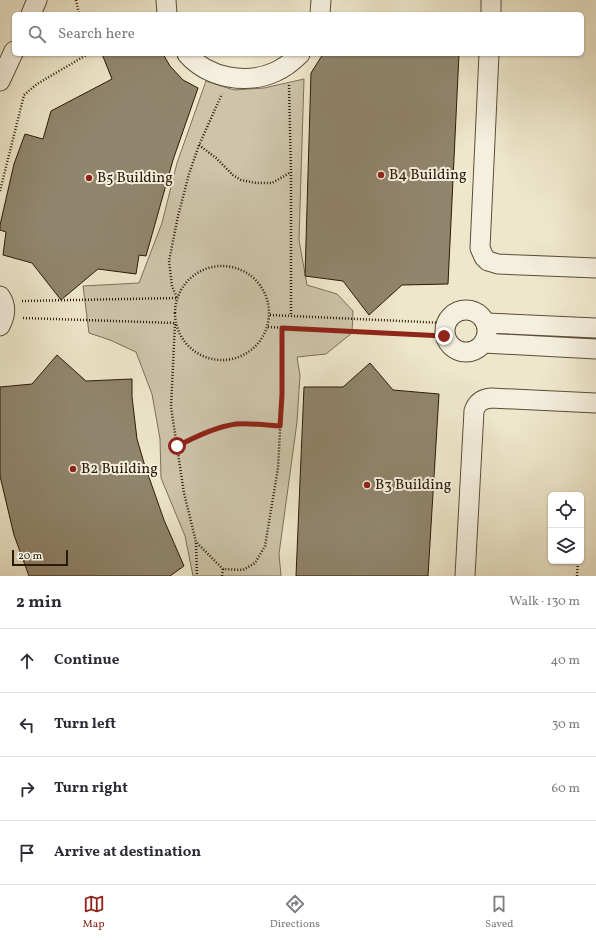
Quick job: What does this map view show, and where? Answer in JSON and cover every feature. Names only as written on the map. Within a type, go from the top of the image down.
[{"type":"lane","points":[[32,12],[37,0]]},
{"type":"lane","points":[[166,0],[167,12]]},
{"type":"lane","points":[[320,12],[321,0]]},
{"type":"lane","points":[[491,0],[491,12]]},
{"type":"lane","points":[[0,82],[12,55]]},
{"type":"lane","points":[[190,56],[202,66],[215,73],[230,77],[245,78],[260,77],[275,72],[294,59]]},
{"type":"lane","points":[[489,56],[481,203],[481,253],[488,261],[498,264],[596,268]]},
{"type":"lane","points":[[466,309],[474,311],[481,316],[486,323],[488,330],[484,343],[478,349],[470,352],[462,352],[454,349],[448,344],[445,330],[450,316],[457,311],[466,309]]},
{"type":"lane","points":[[486,323],[596,328]]},
{"type":"lane","points":[[484,343],[596,349]]},
{"type":"lane","points":[[465,576],[474,411],[476,406],[485,398],[596,403]]},
{"type":"path","points":[[76,0],[79,12]]},
{"type":"path","points":[[0,191],[24,95],[37,84],[85,56]]},
{"type":"path","points":[[291,316],[291,99],[294,59]]},
{"type":"path","points":[[177,298],[172,286],[170,261],[178,216],[199,144],[230,77]]},
{"type":"path","points":[[199,144],[233,175],[241,180],[256,183],[272,183],[291,172]]},
{"type":"path","points":[[224,265],[248,273],[257,280],[264,291],[270,308],[270,315],[268,327],[254,348],[244,355],[232,359],[220,360],[208,358],[196,353],[187,345],[180,335],[174,311],[177,298],[182,287],[190,278],[200,271],[212,266],[224,265]]},
{"type":"path","points":[[2,310],[177,298]]},
{"type":"path","points":[[2,310],[176,323]]},
{"type":"path","points":[[270,315],[445,330]]},
{"type":"path","points":[[176,323],[171,407],[184,493],[196,542],[197,576]]},
{"type":"path","points":[[268,327],[445,330]]},
{"type":"path","points":[[196,542],[222,569],[243,570],[254,563],[265,546],[278,468],[282,395],[282,328]]},
{"type":"path","points":[[177,446],[212,430],[225,426],[237,424],[280,426]]},
{"type":"path","points":[[577,576],[578,564]]},
{"type":"path","points":[[222,569],[222,576]]},
{"type":"shaded area","points":[[304,79],[299,240],[307,285],[337,294],[353,311],[352,333],[326,354],[297,357],[300,375],[297,422],[279,554],[281,576],[193,576],[185,536],[161,478],[160,439],[152,394],[136,352],[110,340],[89,333],[83,286],[139,283],[162,223],[177,163],[206,81],[234,90],[264,88]]},
{"type":"building","name":"B5 Building","points":[[103,56],[164,56],[170,66],[183,80],[198,88],[173,160],[146,256],[139,255],[136,274],[98,269],[61,300],[32,263],[3,255],[6,232],[0,230],[0,225],[14,164],[25,134],[43,139],[51,111],[112,79]]},
{"type":"building","name":"B4 Building","points":[[322,56],[459,56],[448,284],[402,285],[369,315],[343,281],[305,276],[311,73]]},
{"type":"building","name":"B2 Building","points":[[57,355],[86,381],[132,379],[132,397],[137,439],[164,520],[184,566],[170,576],[29,576],[14,535],[0,476],[0,387],[32,384]]},
{"type":"building","name":"B3 Building","points":[[370,363],[393,390],[439,394],[428,576],[296,576],[304,387],[343,387]]},
{"type":"place","name":"B4 Building","points":[[381,175]]},
{"type":"place","name":"B5 Building","points":[[89,178]]},
{"type":"place","name":"B2 Building","points":[[73,469]]},
{"type":"place","name":"B3 Building","points":[[367,485]]},
{"type":"route","points":[[177,446],[202,434],[225,426],[237,424],[280,426],[282,395],[282,328],[444,336]]}]
